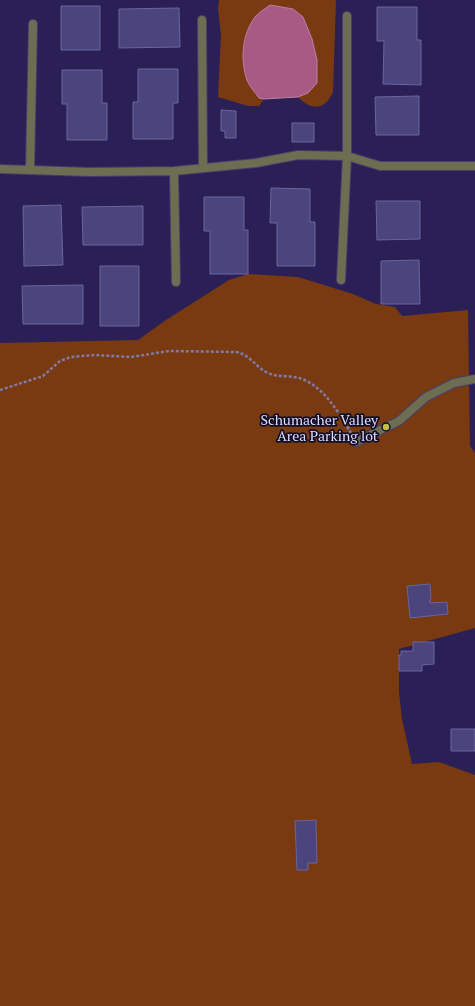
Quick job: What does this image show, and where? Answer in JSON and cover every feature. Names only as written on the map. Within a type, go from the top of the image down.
[{"type":"lane","points":[[341,280],[347,156],[347,16]]},
{"type":"lane","points":[[202,20],[203,167]]},
{"type":"lane","points":[[30,170],[33,24]]},
{"type":"lane","points":[[0,169],[89,172],[174,171],[256,163],[298,155],[347,156],[380,166],[475,166]]},
{"type":"lane","points":[[174,171],[176,282]]},
{"type":"lane","points":[[356,442],[399,422],[426,397],[454,383],[475,379]]},
{"type":"path","points":[[0,390],[43,376],[60,361],[71,357],[94,355],[131,357],[169,351],[236,352],[246,356],[256,366],[272,375],[304,380],[317,389],[329,400],[338,412],[356,442]]},
{"type":"shaded area","points":[[219,0],[336,0],[333,92],[325,104],[315,107],[311,106],[298,97],[264,99],[259,106],[248,106],[218,97],[221,35],[218,8]]},
{"type":"shaded area","points":[[270,5],[293,9],[303,17],[312,39],[317,60],[317,83],[308,93],[298,97],[259,98],[247,80],[243,64],[243,56],[247,31],[255,17]]},
{"type":"shaded area","points":[[248,274],[298,277],[353,294],[376,304],[395,307],[402,316],[468,310],[470,446],[475,453],[475,628],[399,649],[399,692],[402,719],[412,764],[439,762],[475,775],[475,1006],[0,1006],[0,343],[138,340],[166,320],[229,280]]},
{"type":"building","points":[[61,6],[100,6],[100,50],[61,50]]},
{"type":"building","points":[[377,7],[417,7],[417,40],[421,40],[421,85],[383,84],[384,41],[377,41]]},
{"type":"building","points":[[179,8],[180,47],[119,48],[119,9]]},
{"type":"building","points":[[138,69],[178,69],[178,103],[173,103],[173,139],[133,139],[133,102],[138,102]]},
{"type":"building","points":[[62,70],[102,70],[102,103],[107,103],[107,140],[67,140],[67,104],[62,104]]},
{"type":"building","points":[[419,96],[419,135],[376,135],[375,97]]},
{"type":"building","points":[[221,110],[236,111],[236,138],[225,138],[225,131],[221,131]]},
{"type":"building","points":[[292,123],[314,123],[314,142],[292,142]]},
{"type":"building","points":[[271,188],[310,189],[310,222],[315,222],[315,266],[277,266],[277,223],[270,223]]},
{"type":"building","points":[[204,197],[244,197],[244,230],[248,230],[248,274],[210,274],[210,231],[204,231]]},
{"type":"building","points":[[376,201],[420,201],[420,239],[377,240]]},
{"type":"building","points":[[61,205],[63,265],[24,266],[23,206]]},
{"type":"building","points":[[143,206],[143,245],[83,245],[82,207]]},
{"type":"building","points":[[419,260],[420,304],[381,304],[381,261]]},
{"type":"building","points":[[100,266],[139,266],[139,326],[100,326]]},
{"type":"building","points":[[83,285],[83,324],[23,324],[22,286]]},
{"type":"building","points":[[430,584],[430,603],[447,602],[448,614],[410,618],[407,586]]},
{"type":"building","points":[[413,642],[434,642],[434,664],[422,665],[422,671],[399,671],[399,655],[401,655],[401,651],[413,651]]},
{"type":"building","points":[[451,729],[475,729],[475,751],[451,751]]},
{"type":"building","points":[[316,820],[317,863],[308,863],[308,870],[297,870],[295,821]]},
{"type":"place","name":"Schumacher Valley Area Parking lot","points":[[386,427]]}]
